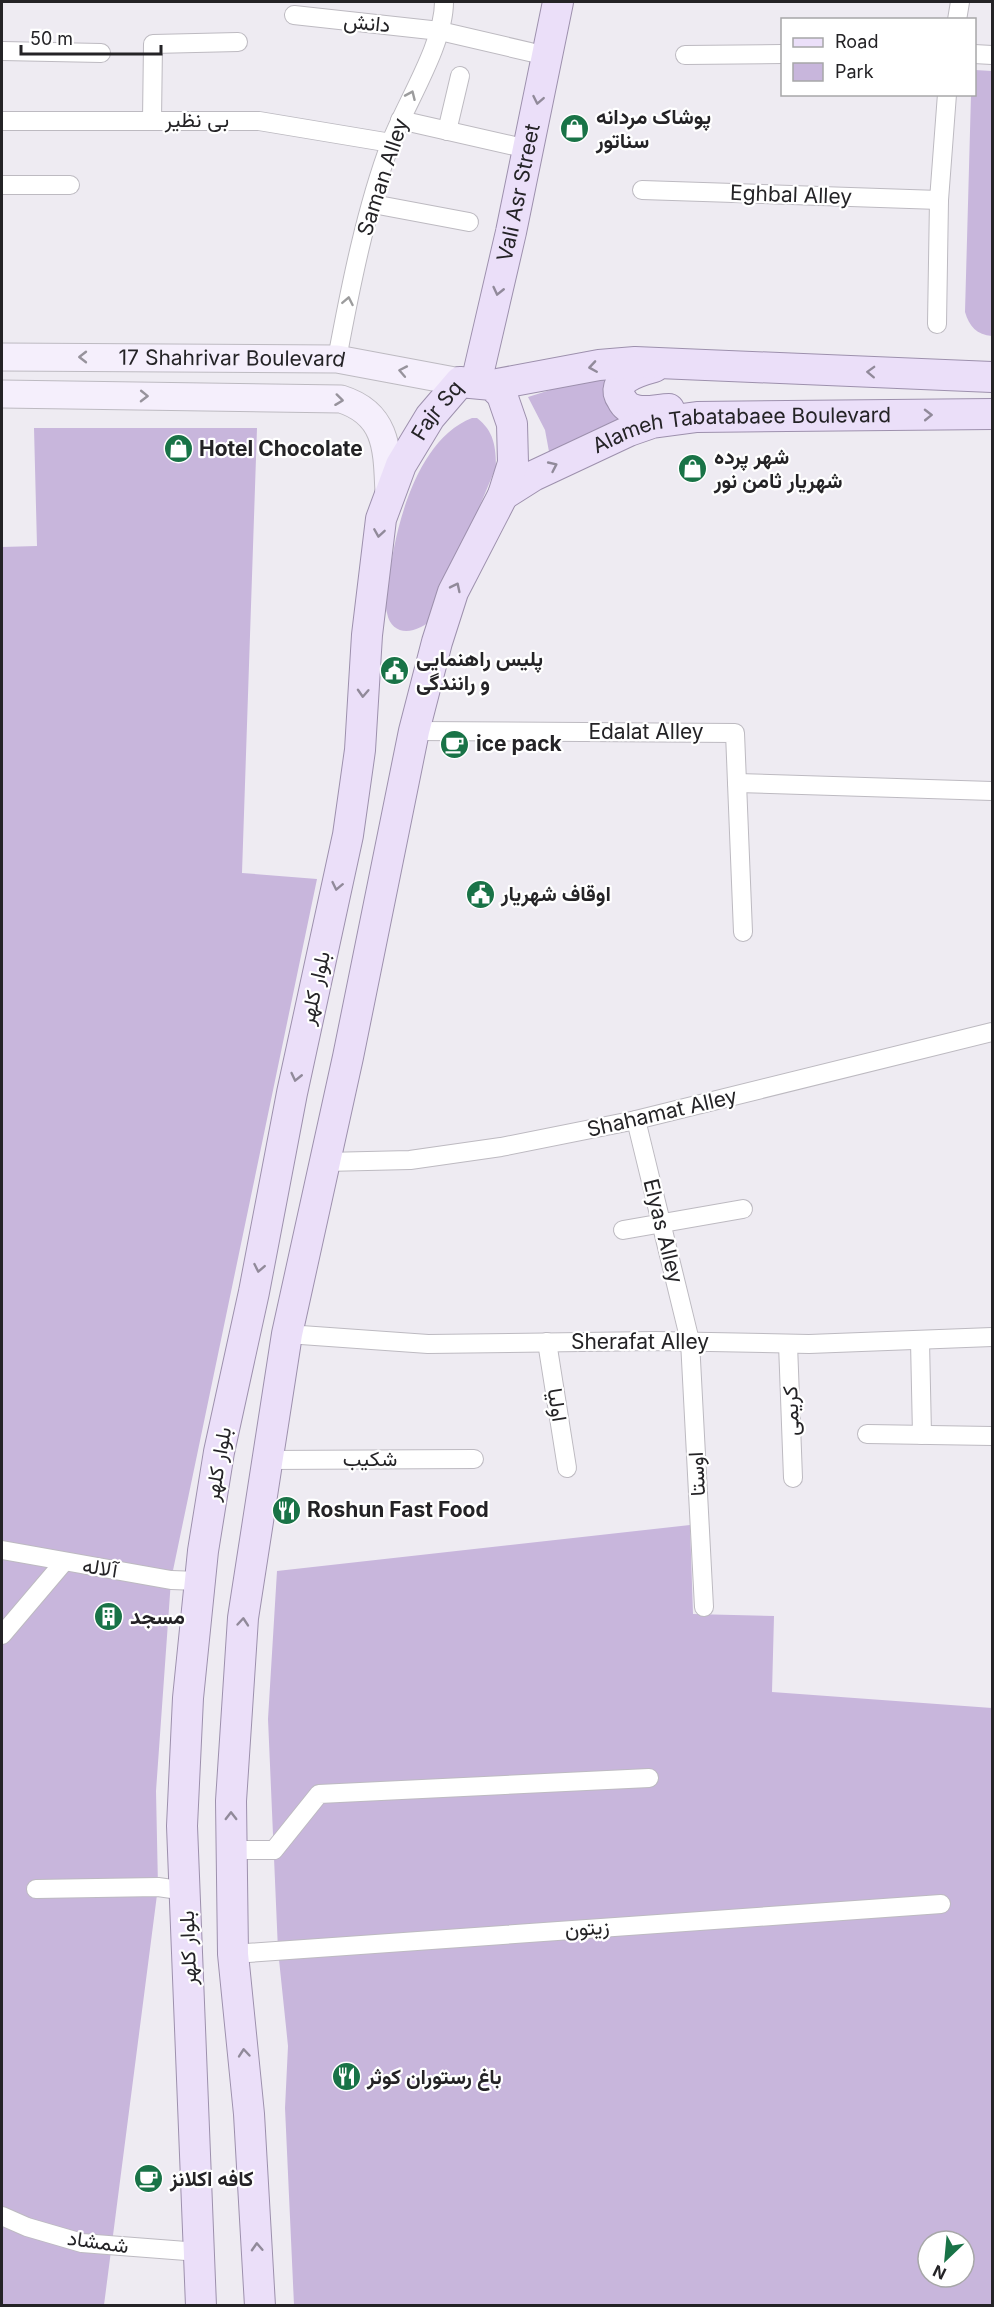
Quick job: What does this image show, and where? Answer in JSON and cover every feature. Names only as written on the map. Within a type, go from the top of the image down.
[{"type":"main road","name":"Vali Asr Street","points":[[476,383],[558,2]]},
{"type":"main road","name":"17 Shahrivar Boulevard","points":[[2,357],[337,358],[476,383]]},
{"type":"main road","name":"Alameh Tabatabaee Boulevard","points":[[476,383],[599,365],[672,363],[993,377]]},
{"type":"main road","points":[[672,363],[628,376],[620,384],[618,395],[625,406],[638,411],[682,409],[754,417]]},
{"type":"main road","name":"Fajr Sq","points":[[367,635],[381,519],[389,494],[416,439],[476,383],[502,395],[512,424],[513,463],[503,495],[453,592],[437,642]]},
{"type":"main road","name":"17 Shahrivar Boulevard","points":[[2,394],[341,399],[359,405],[374,420],[387,446],[389,494]]},
{"type":"main road","name":"Alameh Tabatabaee Boulevard","points":[[503,495],[533,476],[652,423],[697,417],[993,414]]},
{"type":"main road","name":"بلوار کلهر","points":[[201,2306],[182,1826],[183,1762],[199,1581],[219,1452],[254,1292],[292,1093],[348,835],[360,750],[367,635]]},
{"type":"main road","name":"بلوار کلهر","points":[[260,2306],[249,2114],[233,1954],[230,1850],[243,1618],[287,1334],[414,731],[437,642]]},
{"type":"street","name":"Saman Alley","points":[[337,358],[354,272],[391,143],[440,31],[444,2]]},
{"type":"street","points":[[957,18],[960,2]]},
{"type":"street","name":"دانش","points":[[294,15],[440,31],[547,56]]},
{"type":"street","points":[[152,120],[153,44],[238,42]]},
{"type":"street","points":[[2,51],[101,53]]},
{"type":"street","points":[[684,55],[781,54]]},
{"type":"street","points":[[976,54],[993,55]]},
{"type":"street","points":[[447,131],[460,76]]},
{"type":"street","points":[[937,324],[939,200],[947,96]]},
{"type":"street","points":[[400,120],[528,149]]},
{"type":"street","name":"بی نظیر","points":[[2,122],[259,121],[391,143]]},
{"type":"street","points":[[2,184],[70,185]]},
{"type":"street","name":"Eghbal Alley","points":[[642,190],[939,200]]},
{"type":"street","points":[[373,204],[469,222]]},
{"type":"street","name":"Edalat Alley","points":[[414,731],[735,733],[737,783]]},
{"type":"street","points":[[743,932],[737,783],[993,791]]},
{"type":"street","name":"Shahamat Alley","points":[[325,1162],[410,1160],[501,1147],[636,1120],[862,1067],[993,1032]]},
{"type":"street","name":"Elyas Alley","points":[[636,1120],[690,1341]]},
{"type":"street","points":[[623,1230],[743,1209]]},
{"type":"street","name":"Sherafat Alley","points":[[287,1334],[428,1344],[690,1341],[788,1344],[993,1337]]},
{"type":"street","name":"اوستا","points":[[690,1341],[704,1608]]},
{"type":"street","points":[[920,1341],[922,1435]]},
{"type":"street","name":"اولیا","points":[[547,1342],[567,1468]]},
{"type":"street","name":"کریمی","points":[[788,1344],[793,1478]]},
{"type":"street","points":[[867,1434],[993,1436]]},
{"type":"street","name":"شکیب","points":[[266,1460],[474,1459]]},
{"type":"street","name":"آلاله","points":[[2,1550],[171,1580],[199,1581]]},
{"type":"street","points":[[2,1635],[64,1562]]},
{"type":"street","points":[[230,1850],[274,1850],[319,1794],[649,1778]]},
{"type":"street","points":[[36,1889],[158,1887],[186,1891]]},
{"type":"street","name":"زیتون","points":[[233,1954],[942,1904]]},
{"type":"street","name":"شمشاد","points":[[2,2216],[27,2227],[82,2244],[199,2252]]},
{"type":"green space","points":[[976,70],[992,71],[992,336],[974,329],[965,312],[971,96],[976,96]]},
{"type":"green space","points":[[614,370],[623,417],[550,457],[545,430],[528,397]]},
{"type":"green space","points":[[472,418],[477,418],[483,423],[490,434],[496,467],[433,618],[414,630],[400,630],[390,621],[386,597],[403,512],[423,465],[436,445],[453,429]]},
{"type":"green space","points":[[34,428],[257,428],[242,873],[317,879],[171,1580],[156,1791],[158,1887],[104,2305],[2,2305],[2,547],[37,546]]},
{"type":"green space","points":[[690,1525],[693,1614],[774,1616],[772,1692],[992,1708],[992,2305],[294,2305],[285,2108],[288,2046],[278,1950],[268,1719],[277,1571]]},
{"type":"place","name":"پوشاک مردانه سناتور","points":[[575,129]]},
{"type":"place","name":"Hotel Chocolate","points":[[178,449]]},
{"type":"place","name":"شهر پرده شهریار ثامن نور","points":[[693,469]]},
{"type":"place","name":"پلیس راهنمایی و رانندگی","points":[[395,671]]},
{"type":"place","name":"ice pack","points":[[455,744]]},
{"type":"place","name":"اوقاف شهریار","points":[[480,894]]},
{"type":"place","name":"Roshun Fast Food","points":[[286,1510]]},
{"type":"place","name":"مسجد","points":[[109,1617]]},
{"type":"place","name":"باغ رستوران کوثر","points":[[346,2077]]},
{"type":"place","name":"کافه اکلانز","points":[[149,2179]]}]
